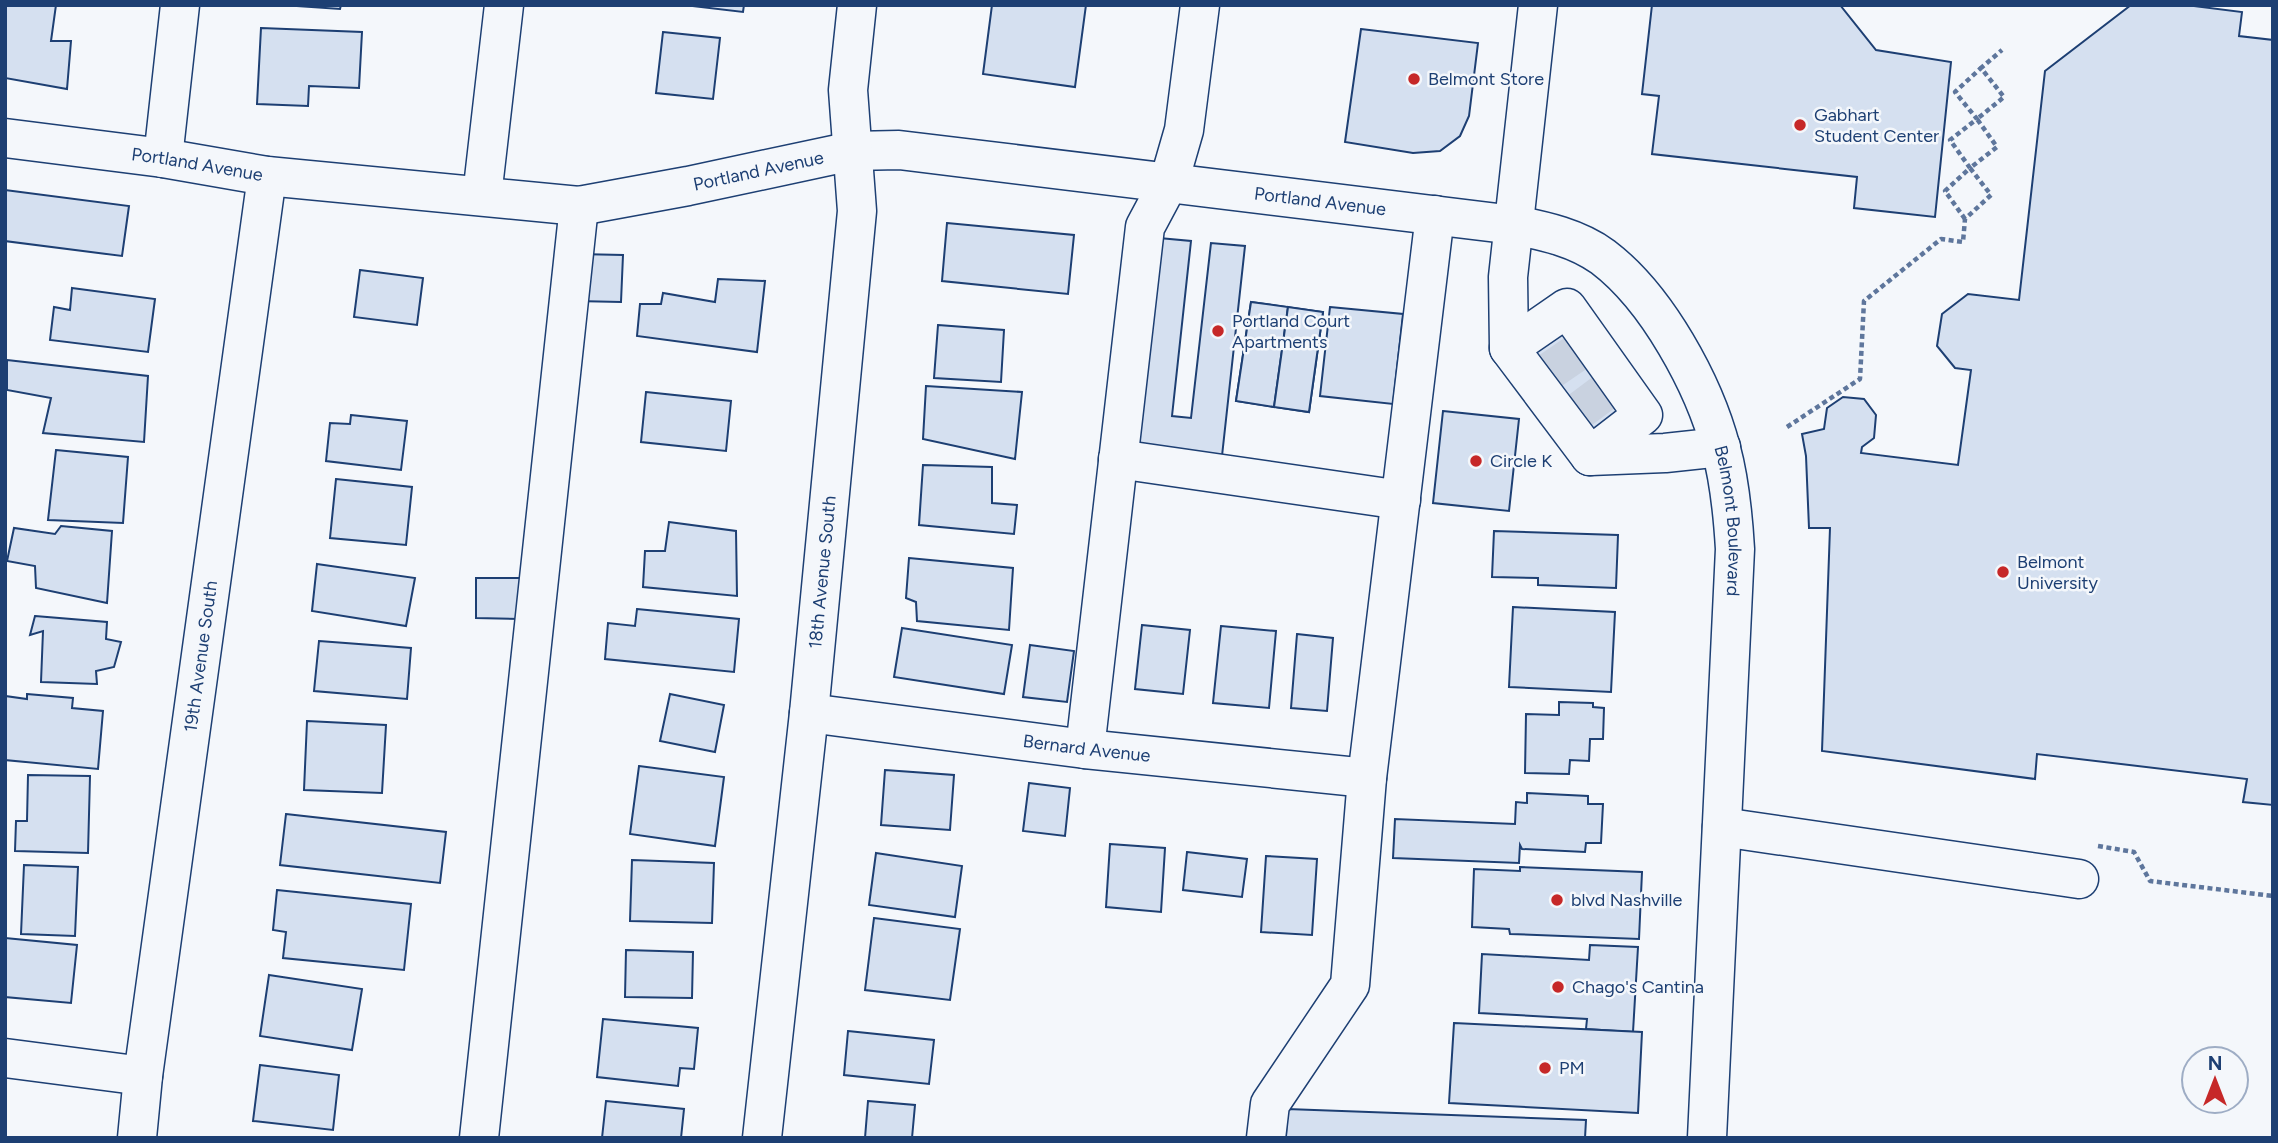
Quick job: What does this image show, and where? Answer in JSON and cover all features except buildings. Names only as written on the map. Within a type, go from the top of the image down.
[{"type":"street","points":[[163,158],[180,5]]},
{"type":"street","points":[[482,196],[504,5]]},
{"type":"street","name":"18th Avenue South","points":[[762,1138],[809,713],[857,211],[848,90],[857,5]]},
{"type":"street","points":[[1085,749],[1145,228],[1169,181],[1184,130],[1200,5]]},
{"type":"street","points":[[1538,5],[1508,277],[1509,348],[1539,378],[1569,418],[1590,456]]},
{"type":"street","name":"Portland Avenue","points":[[5,138],[163,158],[267,176],[579,206],[852,151],[899,150],[1514,225]]},
{"type":"street","name":"19th Avenue South","points":[[136,1138],[267,176]]},
{"type":"street","points":[[479,1138],[579,206]]},
{"type":"street","points":[[1266,1138],[1270,1104],[1350,985],[1367,778],[1435,215]]},
{"type":"street","name":"Belmont Boulevard","points":[[1514,225],[1548,231],[1580,244],[1602,257],[1622,274],[1643,298],[1680,353],[1695,382],[1720,447],[1729,484],[1735,549],[1707,1138]]},
{"type":"street","points":[[1509,348],[1567,308],[1587,346],[1615,384],[1643,415],[1590,456]]},
{"type":"street","points":[[1590,456],[1665,453],[1720,447]]},
{"type":"street","points":[[1118,459],[1401,500]]},
{"type":"street","name":"Bernard Avenue","points":[[809,713],[1085,749],[1367,778]]},
{"type":"street","points":[[1722,827],[2079,879]]},
{"type":"street","points":[[5,1058],[143,1076]]},
{"type":"path","points":[[1787,427],[1860,379],[1864,300],[1941,239],[1963,242],[1965,219],[1945,191],[1997,147],[1955,92],[2002,50]]},
{"type":"path","points":[[1965,219],[1992,195],[1950,141],[2004,97],[1981,68]]},
{"type":"tunnel","points":[[1544,375],[1582,349]]},
{"type":"tunnel","points":[[1575,414],[1611,387]]},
{"type":"place","name":"Belmont Store","points":[[1414,79]]},
{"type":"place","name":"Gabhart Student Center","points":[[1800,125]]},
{"type":"place","name":"Portland Court Apartments","points":[[1218,331]]},
{"type":"place","name":"Circle K","points":[[1476,461]]},
{"type":"place","name":"Belmont University","points":[[2003,572]]},
{"type":"place","name":"blvd Nashville","points":[[1557,900]]},
{"type":"place","name":"Chago's Cantina","points":[[1558,987]]},
{"type":"place","name":"PM","points":[[1545,1068]]}]
